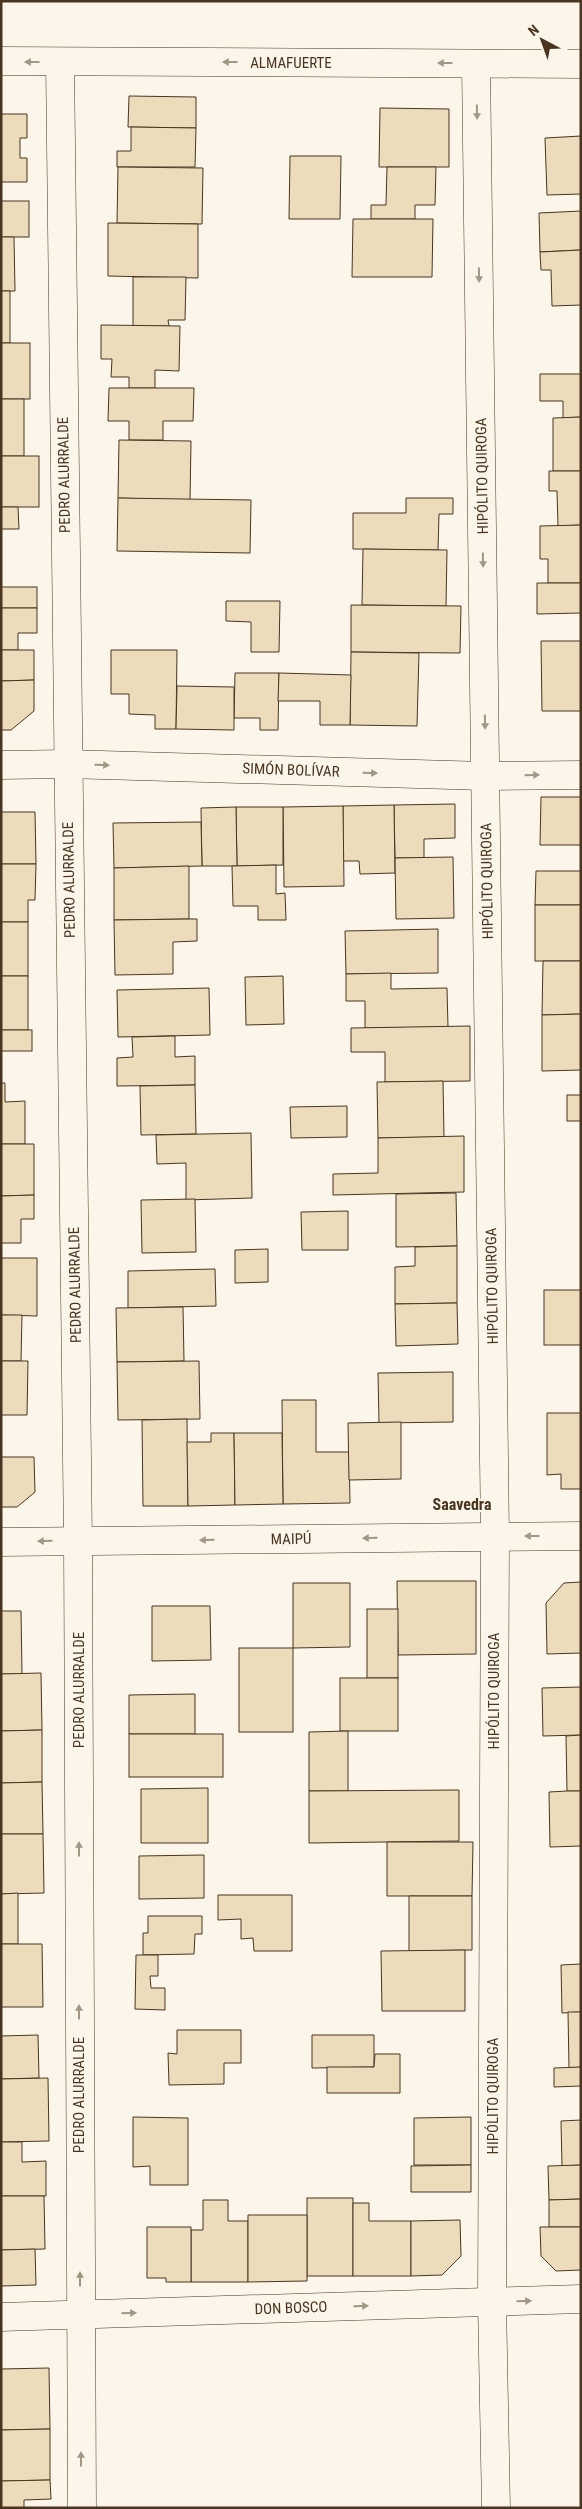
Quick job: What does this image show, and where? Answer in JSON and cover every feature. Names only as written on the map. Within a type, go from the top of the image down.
[{"type":"street","name":"ALMAFUERTE","points":[[1,62],[581,64]]},
{"type":"street","name":"PEDRO ALURRALDE","points":[[60,62],[67,764],[78,1541],[82,2508]]},
{"type":"street","name":"HIPÓLITO QUIROGA","points":[[476,64],[495,1536],[492,2302],[496,2508]]},
{"type":"street","name":"SIMÓN BOLÍVAR","points":[[1,765],[67,764],[485,776],[581,774]]},
{"type":"street","name":"MAIPÚ","points":[[1,1542],[581,1536]]},
{"type":"street","name":"DON BOSCO","points":[[1,2317],[581,2299]]},
{"type":"building","points":[[129,96],[196,97],[196,128],[128,127]]},
{"type":"building","points":[[380,108],[449,109],[449,167],[379,167]]},
{"type":"building","points":[[1,114],[27,114],[27,138],[20,138],[20,158],[27,158],[27,182],[1,182]]},
{"type":"building","points":[[131,127],[196,128],[195,167],[117,167],[117,151],[131,151]]},
{"type":"building","points":[[581,136],[581,194],[547,195],[545,138]]},
{"type":"building","points":[[290,156],[341,156],[340,219],[289,219]]},
{"type":"building","points":[[118,167],[203,168],[202,224],[117,223]]},
{"type":"building","points":[[387,167],[436,167],[435,205],[415,205],[415,219],[371,219],[371,205],[386,205]]},
{"type":"building","points":[[1,201],[29,201],[29,237],[1,237]]},
{"type":"building","points":[[581,211],[581,250],[540,252],[539,213]]},
{"type":"building","points":[[353,219],[433,219],[432,277],[352,277]]},
{"type":"building","points":[[108,223],[198,224],[198,278],[108,276]]},
{"type":"building","points":[[1,237],[14,237],[15,291],[1,291]]},
{"type":"building","points":[[581,250],[581,305],[552,306],[551,270],[541,270],[540,252]]},
{"type":"building","points":[[133,277],[186,277],[185,320],[168,320],[169,326],[133,326]]},
{"type":"building","points":[[1,291],[10,291],[10,343],[1,343]]},
{"type":"building","points":[[101,325],[180,326],[179,371],[155,370],[155,388],[129,388],[129,377],[111,377],[112,359],[101,359]]},
{"type":"building","points":[[1,343],[30,343],[30,399],[1,399]]},
{"type":"building","points":[[540,374],[581,374],[581,417],[563,418],[563,401],[540,401]]},
{"type":"building","points":[[109,388],[194,388],[193,421],[163,421],[163,440],[129,440],[129,421],[108,421]]},
{"type":"building","points":[[1,399],[24,399],[24,456],[1,456]]},
{"type":"building","points":[[581,417],[581,471],[553,471],[553,418]]},
{"type":"building","points":[[119,440],[191,441],[190,500],[118,498]]},
{"type":"building","points":[[1,456],[39,456],[39,507],[1,507]]},
{"type":"building","points":[[549,471],[581,471],[581,525],[558,526],[557,491],[549,491]]},
{"type":"building","points":[[118,498],[251,500],[250,553],[117,551]]},
{"type":"building","points":[[406,498],[453,498],[453,514],[439,514],[438,550],[353,549],[353,513],[406,513]]},
{"type":"building","points":[[1,507],[18,507],[19,529],[1,529]]},
{"type":"building","points":[[581,525],[581,583],[548,583],[548,559],[540,559],[540,526]]},
{"type":"building","points":[[363,549],[447,550],[446,606],[362,605]]},
{"type":"building","points":[[537,583],[581,583],[581,613],[537,614]]},
{"type":"building","points":[[1,587],[37,587],[37,608],[1,608]]},
{"type":"building","points":[[226,601],[280,601],[279,652],[251,652],[251,622],[226,621]]},
{"type":"building","points":[[351,605],[461,606],[460,653],[351,652]]},
{"type":"building","points":[[1,608],[37,608],[37,633],[18,633],[18,650],[1,650]]},
{"type":"building","points":[[541,641],[581,641],[581,711],[542,711]]},
{"type":"building","points":[[1,650],[34,650],[34,680],[1,681]]},
{"type":"building","points":[[111,650],[177,650],[176,729],[155,729],[155,715],[129,714],[129,694],[111,694]]},
{"type":"building","points":[[351,652],[419,653],[417,726],[350,725]]},
{"type":"building","points":[[235,673],[279,673],[278,730],[260,730],[260,718],[234,718]]},
{"type":"building","points":[[279,673],[351,675],[350,725],[320,725],[320,701],[278,701]]},
{"type":"building","points":[[34,680],[34,711],[11,730],[1,730],[1,681]]},
{"type":"building","points":[[177,686],[234,687],[234,730],[176,729]]},
{"type":"building","points":[[541,797],[581,797],[581,845],[540,845]]},
{"type":"building","points":[[455,804],[455,838],[424,839],[424,858],[395,858],[394,805]]},
{"type":"building","points":[[394,805],[395,873],[360,874],[359,861],[343,861],[343,806]]},
{"type":"building","points":[[343,806],[344,886],[284,887],[283,807]]},
{"type":"building","points":[[236,807],[283,807],[283,865],[237,866]]},
{"type":"building","points":[[236,807],[237,866],[202,866],[201,808]]},
{"type":"building","points":[[1,812],[35,812],[36,864],[1,864]]},
{"type":"building","points":[[201,822],[202,866],[114,868],[113,823]]},
{"type":"building","points":[[453,857],[454,918],[396,919],[395,858]]},
{"type":"building","points":[[1,864],[36,864],[35,900],[28,900],[28,922],[1,922]]},
{"type":"building","points":[[276,865],[276,894],[285,893],[286,920],[258,920],[258,906],[233,906],[232,866]]},
{"type":"building","points":[[189,866],[189,919],[114,920],[114,868]]},
{"type":"building","points":[[536,871],[581,871],[581,905],[535,905]]},
{"type":"building","points":[[535,905],[581,905],[581,961],[535,961]]},
{"type":"building","points":[[197,919],[197,941],[173,942],[173,974],[115,975],[114,920]]},
{"type":"building","points":[[1,922],[28,922],[28,976],[1,976]]},
{"type":"building","points":[[438,929],[438,973],[346,974],[345,931]]},
{"type":"building","points":[[543,961],[581,961],[581,1014],[542,1015]]},
{"type":"building","points":[[391,973],[391,989],[447,988],[448,1027],[365,1028],[365,1001],[346,1001],[346,974]]},
{"type":"building","points":[[1,976],[28,976],[28,1030],[1,1030]]},
{"type":"building","points":[[283,976],[284,1024],[246,1025],[245,977]]},
{"type":"building","points":[[209,988],[210,1035],[118,1037],[117,990]]},
{"type":"building","points":[[581,1014],[581,1070],[542,1071],[542,1015]]},
{"type":"building","points":[[470,1026],[470,1081],[385,1082],[385,1052],[351,1052],[351,1028]]},
{"type":"building","points":[[1,1030],[32,1030],[32,1051],[1,1051]]},
{"type":"building","points":[[175,1036],[175,1057],[195,1056],[195,1085],[117,1086],[117,1058],[133,1057],[132,1037]]},
{"type":"building","points":[[443,1081],[444,1137],[378,1138],[377,1082]]},
{"type":"building","points":[[1,1083],[5,1083],[5,1102],[25,1101],[25,1144],[1,1144]]},
{"type":"building","points":[[195,1085],[196,1134],[141,1135],[140,1086]]},
{"type":"building","points":[[567,1095],[581,1095],[581,1121],[567,1121]]},
{"type":"building","points":[[347,1106],[347,1137],[291,1138],[290,1107]]},
{"type":"building","points":[[251,1133],[252,1198],[186,1200],[186,1163],[157,1164],[156,1135]]},
{"type":"building","points":[[464,1136],[464,1192],[333,1195],[333,1174],[378,1173],[378,1138]]},
{"type":"building","points":[[1,1144],[34,1144],[34,1195],[1,1196]]},
{"type":"building","points":[[456,1193],[457,1246],[396,1247],[396,1194]]},
{"type":"building","points":[[34,1195],[34,1219],[21,1219],[21,1243],[1,1243],[1,1196]]},
{"type":"building","points":[[195,1199],[196,1252],[142,1253],[141,1200]]},
{"type":"building","points":[[348,1211],[348,1250],[302,1250],[301,1212]]},
{"type":"building","points":[[457,1246],[457,1303],[395,1304],[395,1267],[415,1266],[415,1247]]},
{"type":"building","points":[[268,1249],[268,1282],[235,1283],[235,1250]]},
{"type":"building","points":[[1,1258],[37,1258],[37,1316],[1,1315]]},
{"type":"building","points":[[215,1269],[216,1306],[128,1308],[128,1271]]},
{"type":"building","points":[[544,1290],[581,1290],[581,1345],[544,1345]]},
{"type":"building","points":[[457,1303],[458,1344],[396,1346],[395,1304]]},
{"type":"building","points":[[183,1307],[184,1361],[117,1362],[116,1308]]},
{"type":"building","points":[[1,1315],[22,1315],[21,1361],[1,1361]]},
{"type":"building","points":[[1,1361],[28,1361],[27,1415],[1,1415]]},
{"type":"building","points":[[199,1361],[200,1419],[118,1420],[117,1362]]},
{"type":"building","points":[[453,1372],[453,1422],[379,1423],[378,1373]]},
{"type":"building","points":[[282,1400],[316,1400],[316,1452],[349,1452],[350,1503],[283,1504]]},
{"type":"building","points":[[547,1413],[581,1413],[581,1489],[561,1489],[561,1474],[547,1475]]},
{"type":"building","points":[[187,1419],[188,1506],[143,1506],[142,1420]]},
{"type":"building","points":[[401,1422],[401,1479],[349,1480],[348,1423]]},
{"type":"building","points":[[211,1433],[234,1433],[235,1505],[188,1506],[187,1442],[211,1442]]},
{"type":"building","points":[[234,1433],[282,1433],[283,1504],[235,1505]]},
{"type":"building","points":[[1,1457],[34,1457],[35,1492],[17,1507],[1,1507]]},
{"type":"building","points":[[397,1581],[476,1581],[476,1654],[398,1655]]},
{"type":"building","points":[[581,1582],[581,1653],[547,1654],[546,1603],[564,1583]]},
{"type":"building","points":[[293,1583],[350,1583],[350,1647],[293,1648]]},
{"type":"building","points":[[152,1606],[210,1606],[211,1660],[152,1661]]},
{"type":"building","points":[[367,1609],[398,1609],[398,1678],[367,1678]]},
{"type":"building","points":[[1,1611],[21,1611],[22,1674],[1,1674]]},
{"type":"building","points":[[239,1648],[293,1648],[293,1732],[239,1732]]},
{"type":"building","points":[[41,1673],[42,1730],[1,1731],[1,1674]]},
{"type":"building","points":[[340,1678],[398,1678],[398,1731],[340,1731]]},
{"type":"building","points":[[581,1687],[581,1735],[543,1736],[542,1688]]},
{"type":"building","points":[[195,1694],[195,1734],[129,1734],[129,1695]]},
{"type":"building","points":[[42,1730],[42,1782],[1,1783],[1,1731]]},
{"type":"building","points":[[348,1731],[348,1791],[309,1791],[309,1732]]},
{"type":"building","points":[[129,1734],[223,1734],[223,1777],[129,1777]]},
{"type":"building","points":[[581,1735],[581,1791],[567,1791],[566,1736]]},
{"type":"building","points":[[42,1782],[43,1834],[1,1834],[1,1783]]},
{"type":"building","points":[[208,1788],[208,1843],[141,1843],[141,1789]]},
{"type":"building","points":[[459,1790],[459,1841],[309,1843],[309,1791]]},
{"type":"building","points":[[581,1791],[581,1846],[550,1847],[549,1792]]},
{"type":"building","points":[[1,1834],[43,1834],[44,1893],[1,1894]]},
{"type":"building","points":[[387,1842],[473,1842],[472,1896],[387,1896]]},
{"type":"building","points":[[204,1855],[204,1898],[139,1899],[139,1856]]},
{"type":"building","points":[[18,1893],[18,1944],[1,1944],[1,1894]]},
{"type":"building","points":[[218,1895],[292,1895],[292,1951],[254,1951],[253,1938],[241,1939],[241,1919],[218,1920]]},
{"type":"building","points":[[409,1896],[472,1896],[472,1950],[409,1951]]},
{"type":"building","points":[[148,1916],[202,1916],[202,1934],[195,1934],[194,1954],[143,1955],[143,1933],[148,1933]]},
{"type":"building","points":[[1,1944],[42,1944],[43,2007],[1,2007]]},
{"type":"building","points":[[465,1950],[465,2011],[382,2011],[381,1951]]},
{"type":"building","points":[[136,1955],[158,1955],[158,1976],[150,1976],[151,1988],[165,1988],[165,2010],[135,2009]]},
{"type":"building","points":[[581,1964],[581,2012],[562,2013],[561,1965]]},
{"type":"building","points":[[568,2012],[581,2012],[581,2067],[569,2068]]},
{"type":"building","points":[[177,2030],[241,2030],[241,2063],[224,2063],[224,2084],[169,2085],[168,2053],[177,2054]]},
{"type":"building","points":[[38,2035],[39,2078],[1,2079],[1,2036]]},
{"type":"building","points":[[312,2035],[374,2035],[374,2067],[312,2068]]},
{"type":"building","points":[[375,2054],[400,2054],[400,2093],[327,2093],[327,2067],[374,2067]]},
{"type":"building","points":[[581,2067],[581,2086],[554,2087],[554,2068]]},
{"type":"building","points":[[48,2078],[49,2141],[1,2142],[1,2079]]},
{"type":"building","points":[[133,2117],[188,2118],[188,2185],[150,2185],[150,2166],[133,2167]]},
{"type":"building","points":[[471,2117],[471,2165],[414,2165],[414,2118]]},
{"type":"building","points":[[581,2120],[581,2165],[562,2166],[561,2121]]},
{"type":"building","points":[[1,2142],[22,2142],[22,2162],[46,2161],[46,2196],[1,2196]]},
{"type":"building","points":[[471,2165],[471,2192],[411,2192],[411,2166]]},
{"type":"building","points":[[581,2165],[581,2199],[549,2200],[548,2166]]},
{"type":"building","points":[[1,2196],[44,2196],[45,2249],[1,2250]]},
{"type":"building","points":[[307,2198],[353,2198],[353,2276],[307,2276]]},
{"type":"building","points":[[581,2199],[581,2227],[549,2227],[549,2200]]},
{"type":"building","points":[[203,2200],[228,2200],[228,2221],[248,2221],[248,2282],[191,2282],[191,2230],[203,2230]]},
{"type":"building","points":[[353,2203],[369,2203],[369,2221],[411,2221],[411,2276],[353,2276]]},
{"type":"building","points":[[248,2215],[307,2215],[307,2281],[248,2282]]},
{"type":"building","points":[[460,2220],[461,2256],[442,2275],[411,2276],[411,2221]]},
{"type":"building","points":[[147,2227],[191,2227],[191,2282],[166,2282],[166,2278],[147,2278]]},
{"type":"building","points":[[540,2227],[581,2227],[581,2270],[556,2271],[541,2256]]},
{"type":"building","points":[[35,2249],[36,2285],[1,2286],[1,2250]]},
{"type":"building","points":[[49,2368],[50,2429],[1,2430],[1,2369]]},
{"type":"building","points":[[50,2429],[50,2480],[1,2481],[1,2430]]},
{"type":"building","points":[[50,2480],[51,2499],[24,2500],[24,2508],[1,2508],[1,2481]]},
{"type":"district","name":"Saavedra","points":[[462,1504]]}]
